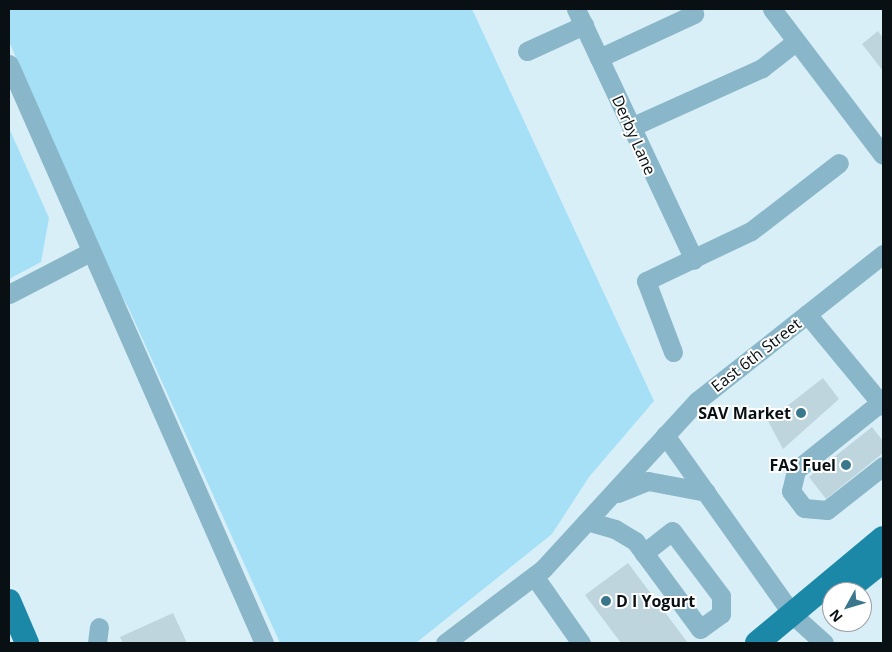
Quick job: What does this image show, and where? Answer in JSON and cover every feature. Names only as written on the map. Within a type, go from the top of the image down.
[{"type":"main road","points":[[758,643],[794,615],[883,538]]},
{"type":"main road","points":[[857,582],[883,561]]},
{"type":"main road","points":[[9,601],[27,643]]},
{"type":"main road","points":[[794,615],[822,604]]},
{"type":"street","points":[[772,9],[794,43],[881,147]]},
{"type":"street","points":[[599,58],[694,14]]},
{"type":"street","points":[[527,51],[580,17]]},
{"type":"street","name":"Derby Lane","points":[[580,17],[694,260]]},
{"type":"street","points":[[631,127],[762,68],[794,43]]},
{"type":"street","points":[[9,64],[88,253],[264,643]]},
{"type":"street","points":[[673,352],[646,282],[751,231],[839,163]]},
{"type":"street","points":[[9,294],[88,253]]},
{"type":"street","name":"East 6th Street","points":[[445,643],[534,576],[697,401],[883,254]]},
{"type":"street","points":[[807,314],[882,404],[796,470],[791,491],[804,508],[827,510],[883,466]]},
{"type":"street","points":[[665,436],[794,615],[824,643]]},
{"type":"street","points":[[608,498],[648,480],[706,492]]},
{"type":"street","points":[[587,521],[626,534],[644,553],[700,629],[721,614],[721,596],[672,530],[644,553]]},
{"type":"street","points":[[534,576],[581,643]]},
{"type":"shaded area","points":[[9,9],[472,9],[654,401],[589,477],[552,534],[416,643],[280,643],[129,309],[86,228],[9,41]]},
{"type":"shaded area","points":[[9,128],[49,218],[41,262],[9,279]]},
{"type":"building","points":[[878,31],[883,38],[883,71],[862,44]]},
{"type":"building","name":"SAV Market","points":[[823,378],[839,399],[783,449],[768,421]]},
{"type":"building","name":"FAS Fuel","points":[[872,427],[883,441],[883,453],[826,499],[809,477]]},
{"type":"building","points":[[628,563],[688,643],[621,643],[585,595]]},
{"type":"building","points":[[173,613],[187,643],[123,643],[120,637]]},
{"type":"place","name":"SAV Market","points":[[801,413]]},
{"type":"place","name":"FAS Fuel","points":[[846,465]]},
{"type":"place","name":"D I Yogurt","points":[[606,601]]}]
